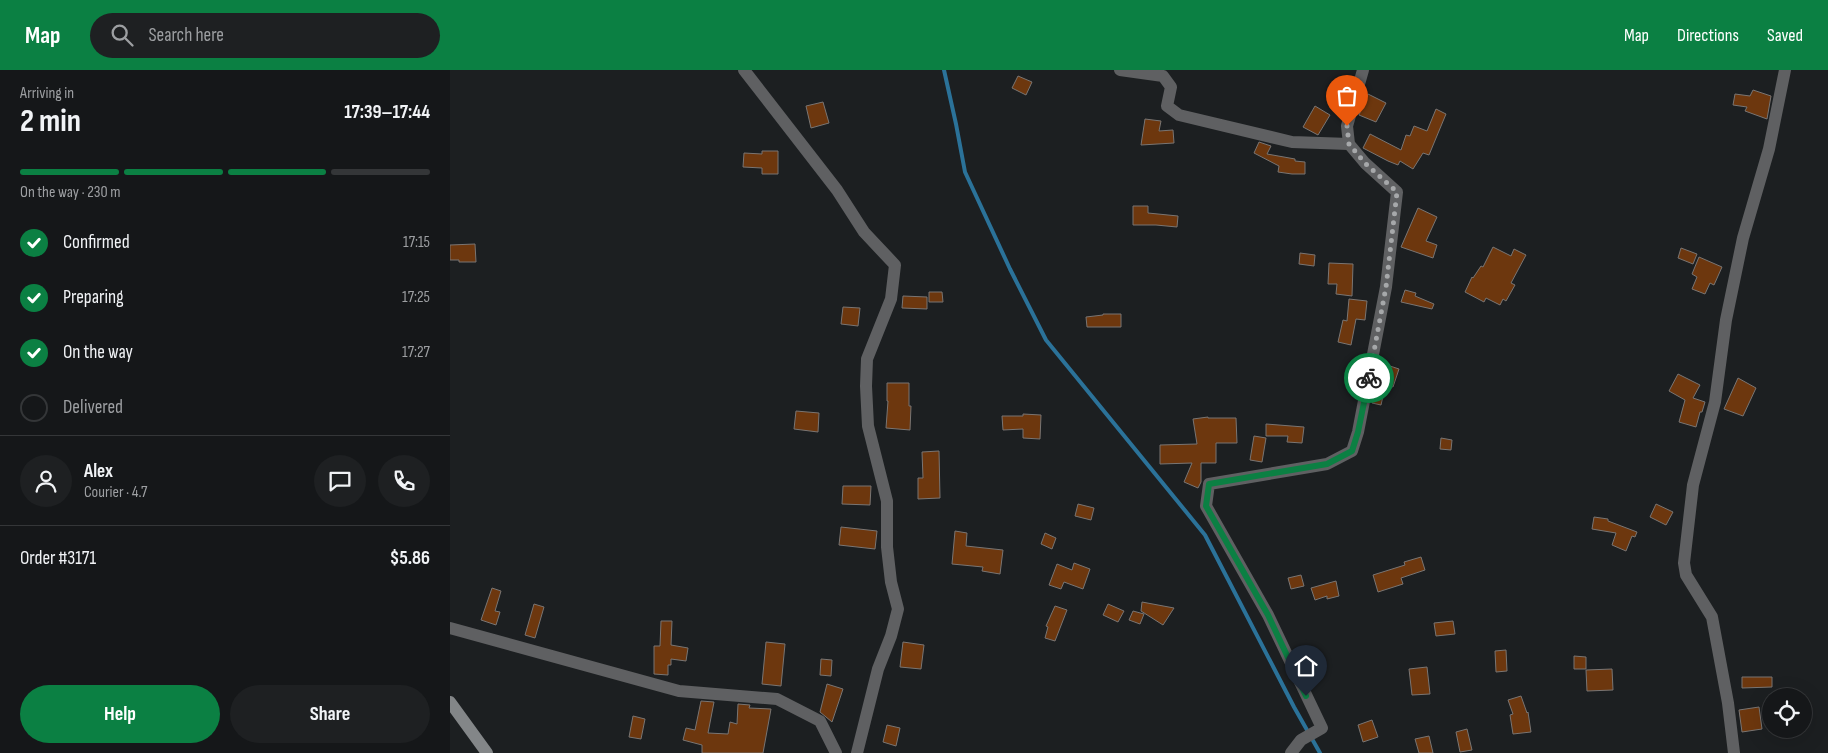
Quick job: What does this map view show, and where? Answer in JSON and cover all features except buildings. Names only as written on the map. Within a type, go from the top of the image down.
[{"type":"street","points":[[744,70],[836,190],[864,232],[895,265],[890,299],[867,359],[866,386],[868,426],[887,501],[887,547],[898,609],[891,636],[878,669],[857,753]]},
{"type":"street","points":[[1120,70],[1163,76],[1171,87],[1167,106],[1179,115],[1292,142],[1349,144]]},
{"type":"street","points":[[1292,753],[1301,740],[1322,728],[1268,615],[1206,506],[1209,484],[1327,464],[1352,451],[1358,432],[1386,287],[1397,192],[1365,163],[1349,144],[1347,126],[1363,70]]},
{"type":"street","points":[[1734,753],[1728,703],[1712,617],[1686,575],[1684,563],[1694,485],[1715,402],[1726,320],[1744,238],[1769,149],[1785,70]]},
{"type":"street","points":[[450,628],[679,691],[777,699],[820,722],[836,753]]},
{"type":"street","points":[[450,702],[487,753]]},
{"type":"waterway","points":[[944,70],[965,172],[1010,269],[1046,340],[1205,535],[1294,707],[1320,753]]},
{"type":"way so far","points":[[1347,126],[1349,144],[1365,163],[1397,192],[1386,287],[1369,378]]},
{"type":"route","points":[[1306,696],[1268,615],[1206,506],[1209,484],[1327,464],[1352,451],[1358,432],[1369,378]]}]
